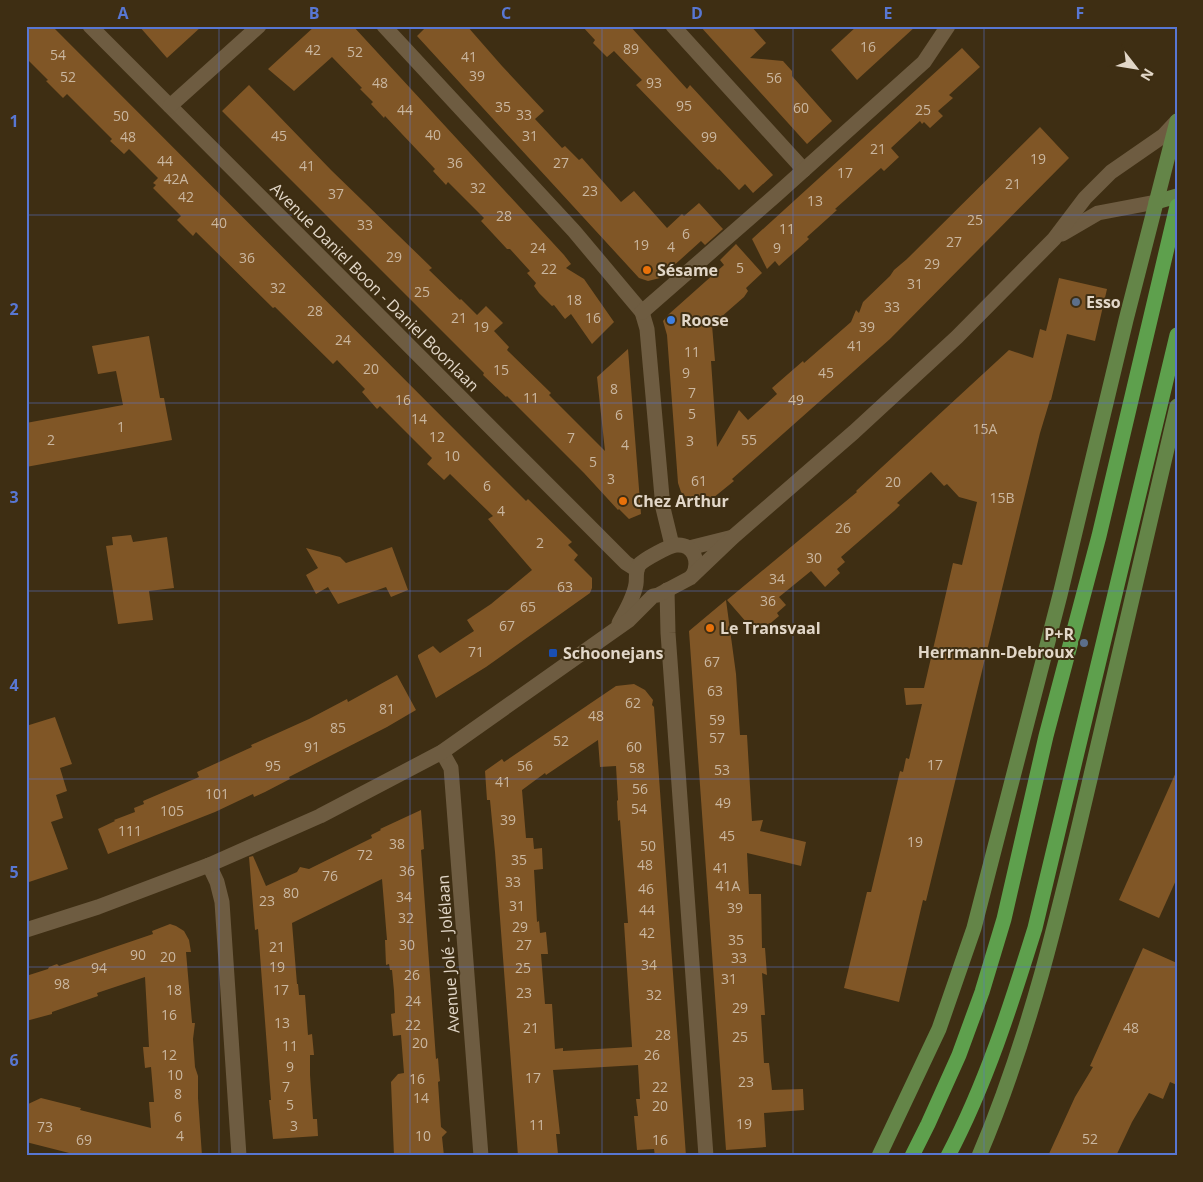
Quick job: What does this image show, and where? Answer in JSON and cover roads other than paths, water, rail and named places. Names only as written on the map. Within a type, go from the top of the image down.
[{"type":"highway","points":[[912,1156],[959,1055],[982,992],[1004,919],[1046,736],[1099,536],[1177,206]]},
{"type":"highway","points":[[948,1156],[957,1139],[1012,1002],[1035,928],[1177,335]]},
{"type":"main road","points":[[879,1156],[939,1029],[974,928],[1177,122]]},
{"type":"main road","points":[[1156,202],[1177,196]]},
{"type":"main road","points":[[979,1156],[993,1124],[1018,1053],[1050,943],[1177,406]]},
{"type":"street","name":"Avenue Daniel Boon - Daniel Boonlaan","points":[[90,26],[637,576]]},
{"type":"street","points":[[170,106],[259,26]]},
{"type":"street","points":[[384,26],[574,231],[642,312],[647,329],[663,508],[672,545]]},
{"type":"street","points":[[673,26],[804,170]]},
{"type":"street","points":[[642,312],[924,62],[948,26]]},
{"type":"street","points":[[26,930],[98,907],[210,865],[320,816],[442,752],[629,620],[653,596],[668,590],[693,575],[733,537],[854,432],[957,337],[1054,239],[1085,198],[1111,172],[1146,149],[1177,122]]},
{"type":"street","points":[[1054,239],[1098,213],[1156,202]]},
{"type":"street","points":[[689,548],[733,537]]},
{"type":"street","points":[[618,626],[629,604],[640,564],[672,545],[681,545],[689,548],[696,558],[696,567],[693,575]]},
{"type":"street","points":[[637,576],[644,593],[653,596]]},
{"type":"street","points":[[668,590],[669,642],[706,1156]]},
{"type":"street","name":"Avenue Jolé - Jolélaan","points":[[442,752],[451,768],[481,1156]]},
{"type":"street","points":[[210,865],[222,902],[238,1156]]},
{"type":"place","name":"Sésame","points":[[647,270]]},
{"type":"place","name":"Esso","points":[[1076,302]]},
{"type":"place","name":"Roose","points":[[671,320]]},
{"type":"place","name":"Chez Arthur","points":[[623,501]]},
{"type":"place","name":"Le Transvaal","points":[[710,628]]},
{"type":"place","name":"P+R Herrmann-Debroux","points":[[1084,643]]},
{"type":"place","name":"Schoonejans","points":[[553,653]]}]
